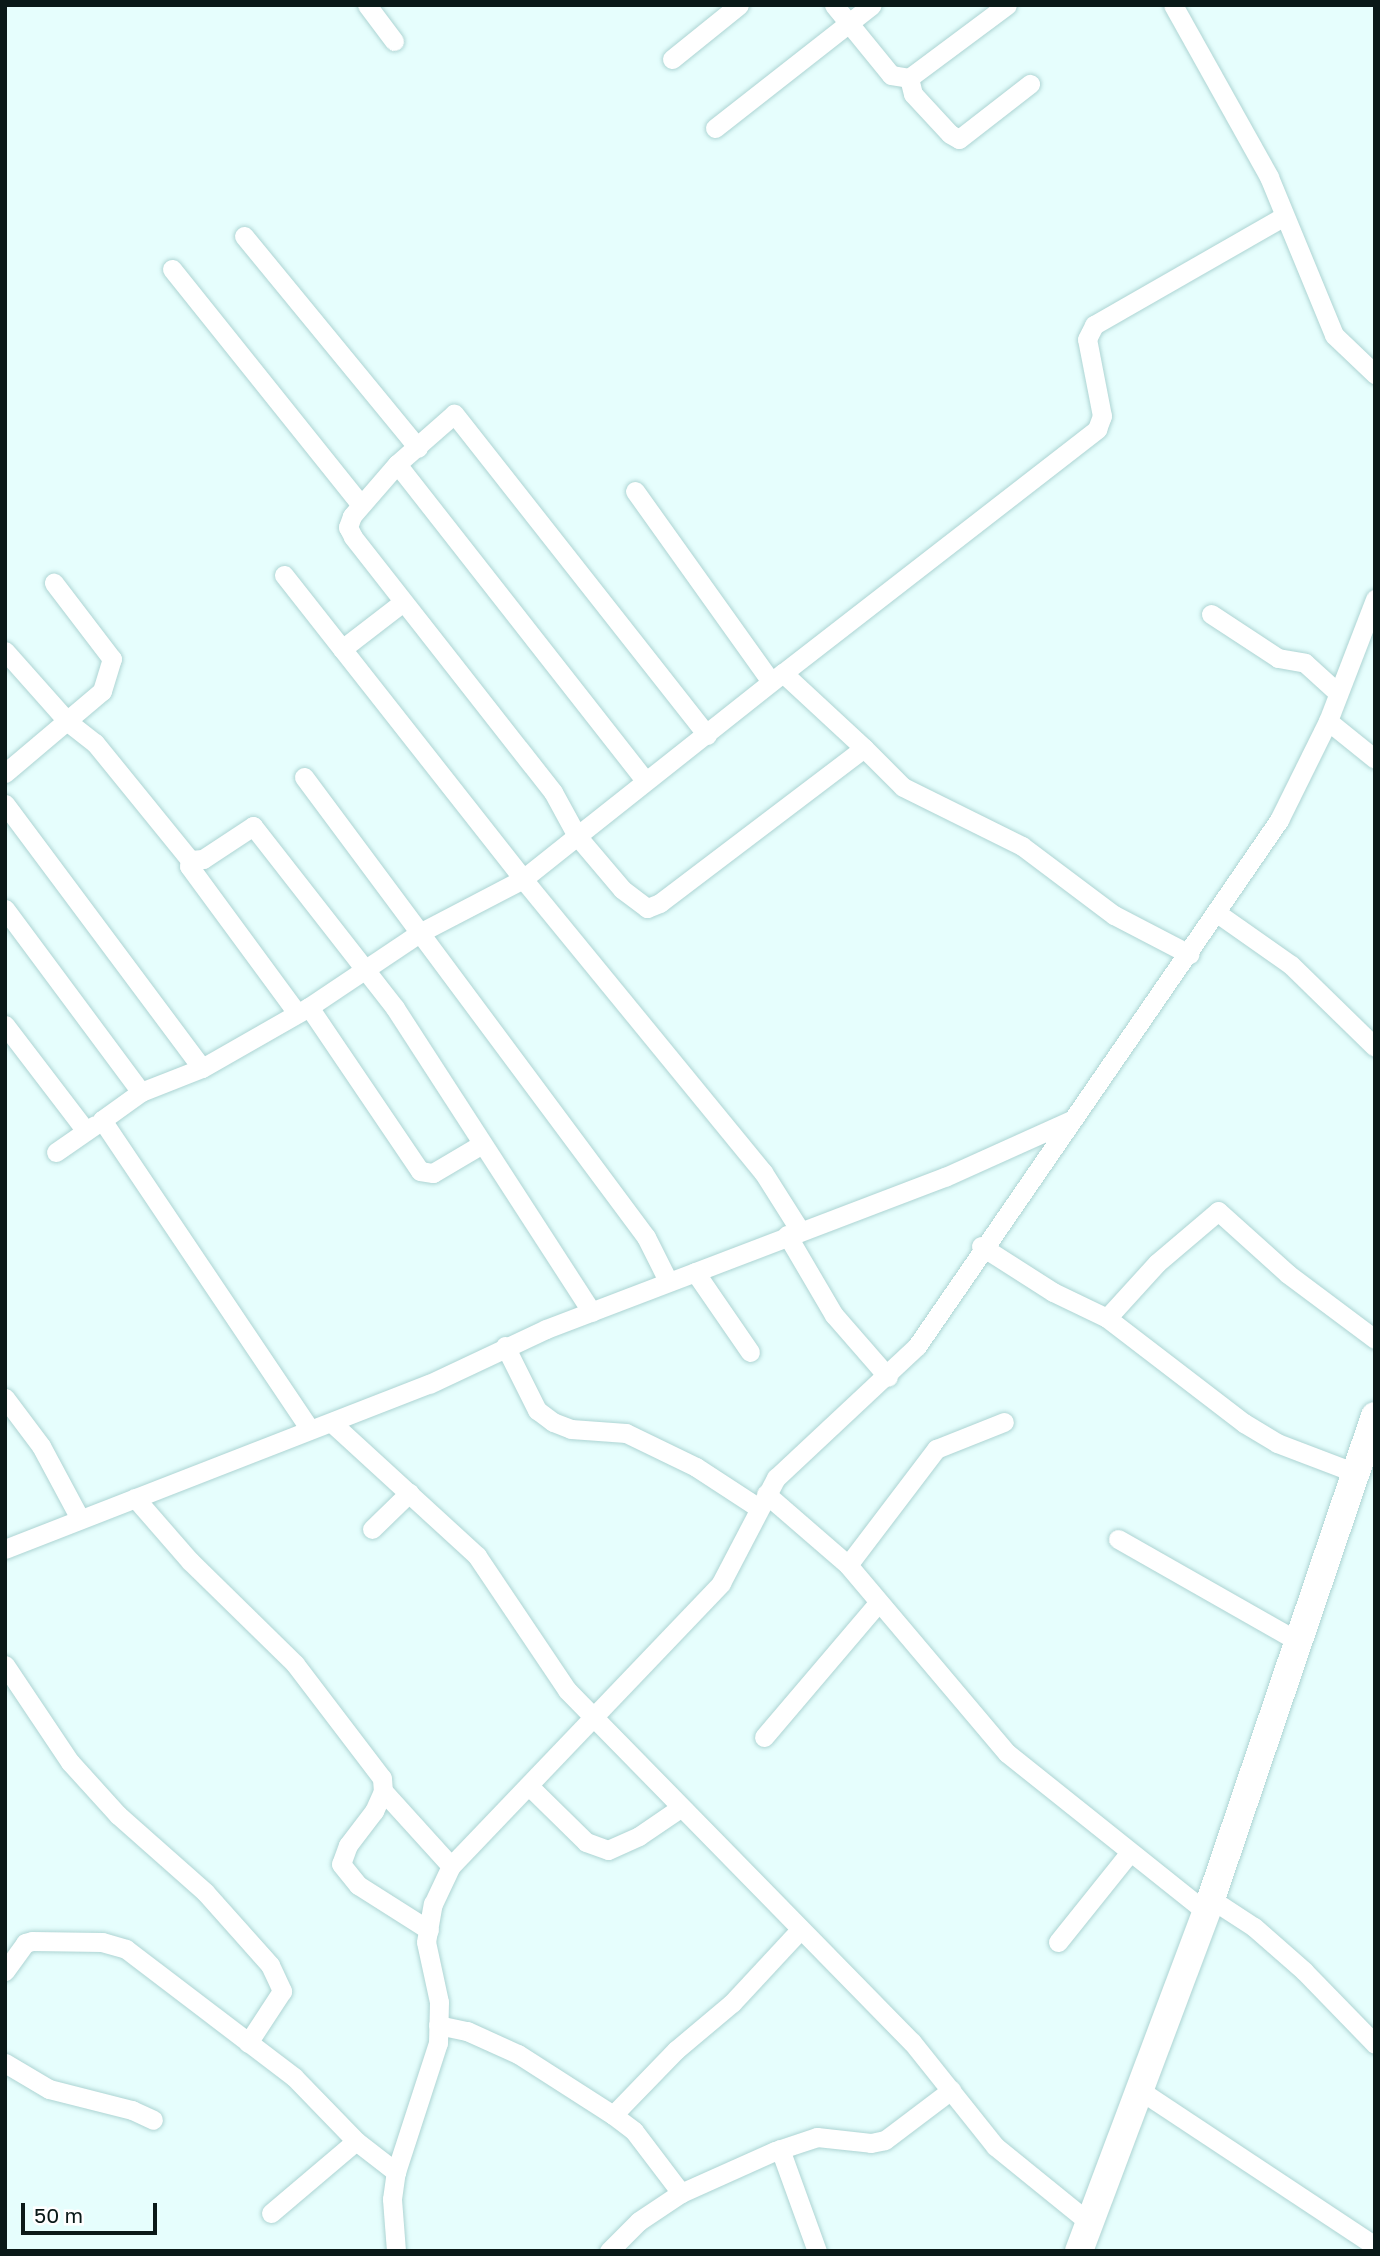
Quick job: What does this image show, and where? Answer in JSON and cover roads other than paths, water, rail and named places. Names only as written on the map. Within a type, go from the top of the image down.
[{"type":"main road","points":[[1079,2251],[1209,1905],[1375,1416]]},
{"type":"street","points":[[367,5],[394,41]]},
{"type":"street","points":[[672,60],[739,5]]},
{"type":"street","points":[[834,5],[891,75],[909,78],[1007,5]]},
{"type":"street","points":[[715,128],[872,5]]},
{"type":"street","points":[[1173,5],[1235,109],[1334,335],[1375,374]]},
{"type":"street","points":[[909,78],[913,94],[950,134],[959,139],[1030,84]]},
{"type":"street","points":[[56,1152],[141,1092],[202,1068],[365,973],[421,932],[523,879],[645,780],[707,735],[1097,429],[1102,416],[1087,339],[1094,325],[1284,216]]},
{"type":"street","points":[[244,236],[418,448]]},
{"type":"street","points":[[172,269],[361,505]]},
{"type":"street","points":[[707,735],[454,414],[397,464],[361,505],[348,527],[403,602],[553,792],[577,836],[622,889],[647,908],[660,903],[864,748]]},
{"type":"street","points":[[397,464],[645,780]]},
{"type":"street","points":[[635,492],[777,678],[864,748],[903,787],[1022,846],[1114,915],[1189,954]]},
{"type":"street","points":[[284,575],[523,879],[763,1172],[834,1315],[888,1377]]},
{"type":"street","points":[[5,773],[102,691],[112,659],[54,583]]},
{"type":"street","points":[[396,2251],[392,2199],[396,2172],[419,2111],[438,2025],[426,1942],[433,1904],[451,1866],[721,1583],[776,1478],[888,1377],[917,1346],[981,1246],[1189,954],[1279,820],[1328,721],[1375,599]]},
{"type":"street","points":[[342,649],[403,602]]},
{"type":"street","points":[[1211,614],[1278,658],[1305,663],[1338,693]]},
{"type":"street","points":[[5,651],[68,722],[95,743],[190,860],[191,873],[303,1010],[420,1171],[433,1173],[482,1144]]},
{"type":"street","points":[[1328,721],[1375,759]]},
{"type":"street","points":[[304,777],[646,1237],[668,1281]]},
{"type":"street","points":[[5,804],[202,1068]]},
{"type":"street","points":[[190,860],[203,859],[253,826],[312,898],[365,973],[396,1008],[592,1312]]},
{"type":"street","points":[[5,909],[141,1092]]},
{"type":"street","points":[[1217,913],[1291,965],[1375,1047]]},
{"type":"street","points":[[5,1024],[94,1126],[310,1429]]},
{"type":"street","points":[[5,1549],[79,1517],[135,1498],[429,1384],[505,1346],[668,1281],[945,1177],[1072,1120]]},
{"type":"street","points":[[1107,1318],[1157,1264],[1218,1211],[1288,1274],[1375,1339]]},
{"type":"street","points":[[981,1246],[1053,1292],[1107,1318],[1244,1423],[1278,1443],[1356,1474]]},
{"type":"street","points":[[695,1272],[750,1352]]},
{"type":"street","points":[[505,1346],[537,1410],[553,1422],[571,1429],[626,1433],[763,1501],[848,1565],[1007,1754],[1130,1852],[1209,1905],[1254,1927],[1304,1971],[1375,2043]]},
{"type":"street","points":[[5,1398],[41,1446],[79,1517]]},
{"type":"street","points":[[848,1565],[936,1448],[1004,1422]]},
{"type":"street","points":[[332,1423],[477,1556],[567,1690],[799,1931],[912,2042],[995,2146],[1091,2224]]},
{"type":"street","points":[[372,1530],[409,1493]]},
{"type":"street","points":[[135,1498],[190,1561],[295,1664],[382,1778],[383,1791],[341,1864],[358,1885],[429,1930]]},
{"type":"street","points":[[1118,1539],[1299,1642]]},
{"type":"street","points":[[764,1737],[879,1602]]},
{"type":"street","points":[[5,1665],[70,1762],[118,1815],[205,1892],[270,1965],[282,1991],[248,2043]]},
{"type":"street","points":[[529,1786],[586,1842],[608,1850],[639,1836],[680,1808]]},
{"type":"street","points":[[383,1791],[425,1842],[451,1866]]},
{"type":"street","points":[[1058,1941],[1130,1852]]},
{"type":"street","points":[[613,2115],[676,2050],[732,2003],[799,1931]]},
{"type":"street","points":[[5,1971],[25,1943],[32,1941],[102,1942],[126,1949],[294,2077],[356,2141],[396,2172]]},
{"type":"street","points":[[438,2025],[467,2031],[518,2054],[613,2115],[634,2131],[681,2193]]},
{"type":"street","points":[[5,2063],[49,2089],[132,2110],[153,2120]]},
{"type":"street","points":[[609,2251],[639,2221],[681,2193],[780,2149],[817,2137],[871,2143],[885,2140],[951,2090]]},
{"type":"street","points":[[1141,2091],[1375,2246]]},
{"type":"street","points":[[271,2213],[356,2141]]},
{"type":"street","points":[[780,2149],[817,2251]]}]
